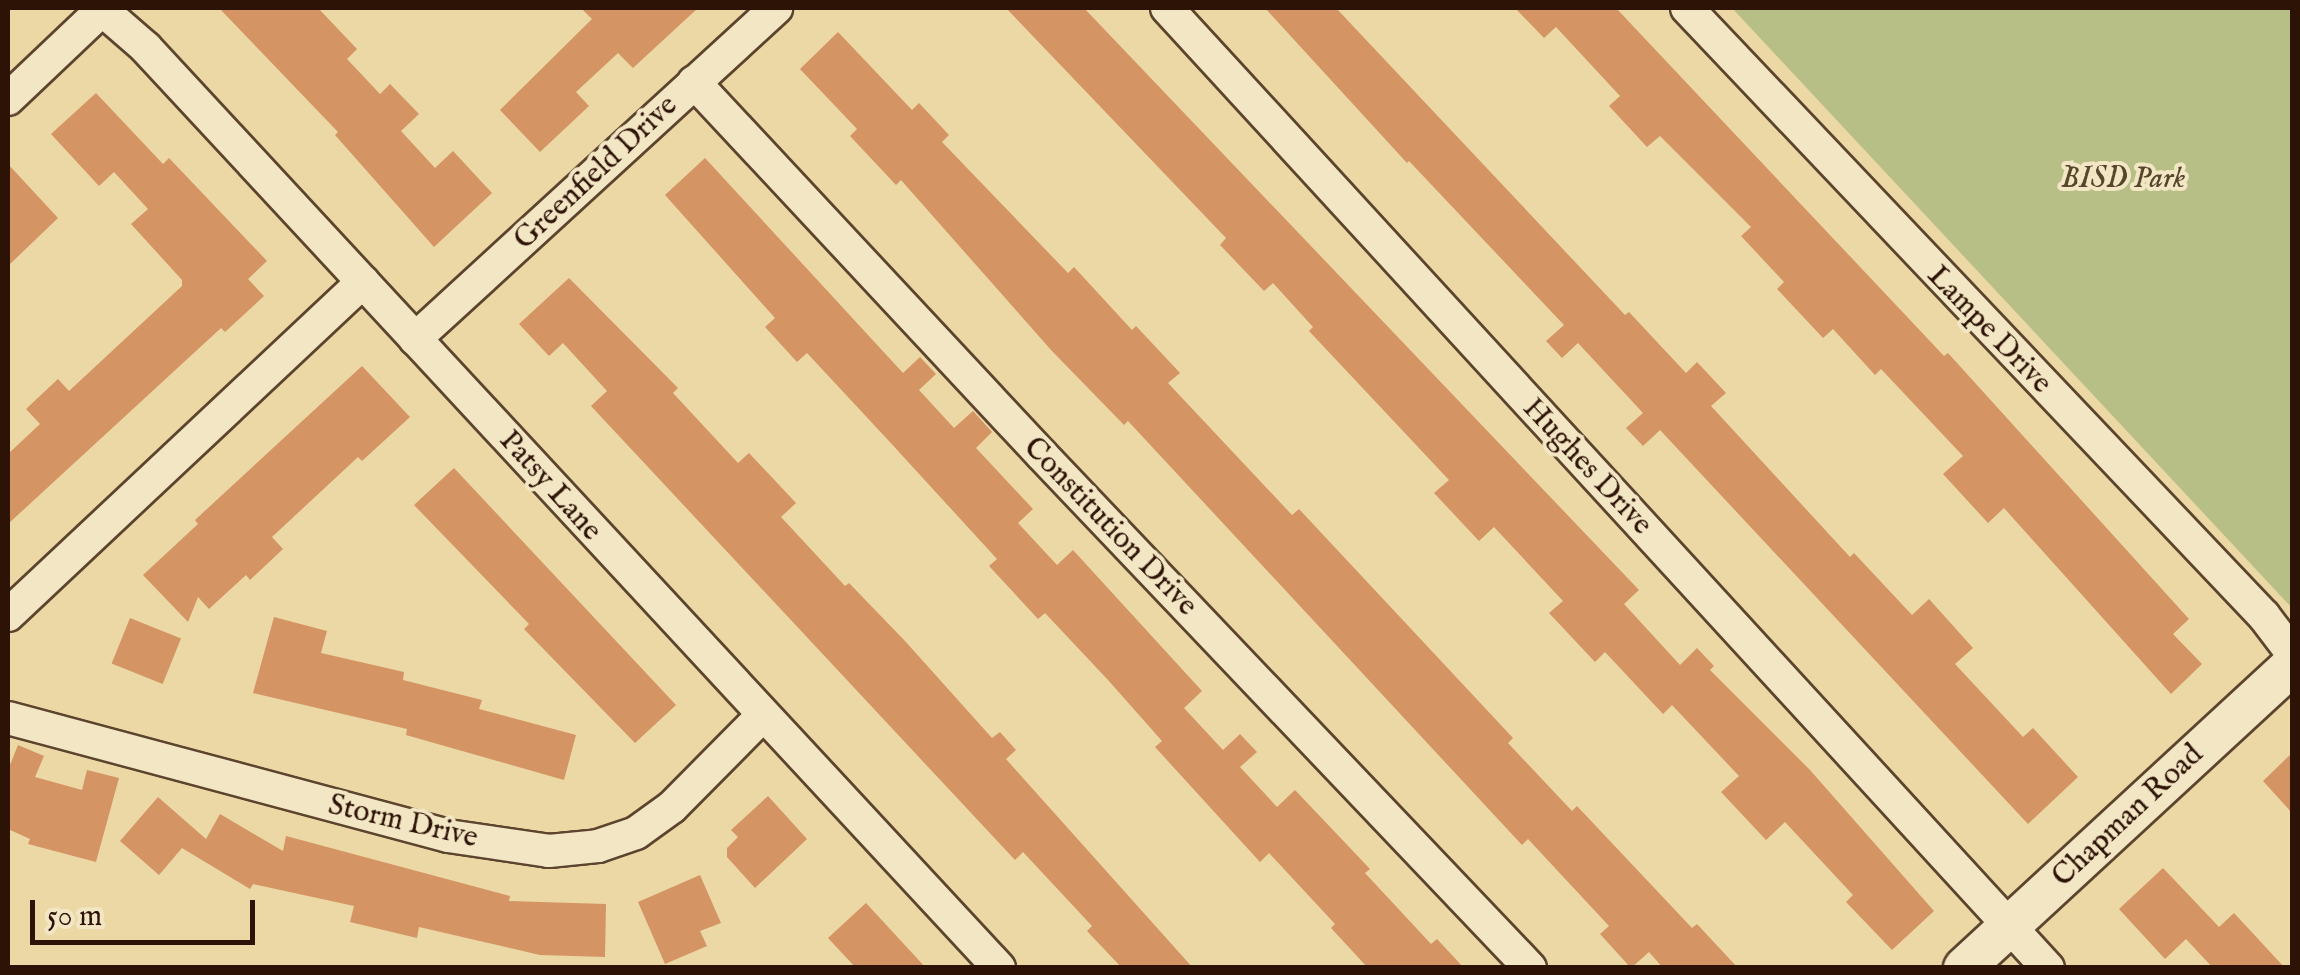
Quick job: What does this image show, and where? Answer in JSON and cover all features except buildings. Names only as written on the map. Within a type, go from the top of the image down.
[{"type":"street","points":[[8,99],[102,8]]},
{"type":"street","name":"Patsy Lane","points":[[102,8],[145,47],[761,716],[999,968]]},
{"type":"street","name":"Greenfield Drive","points":[[415,338],[776,8]]},
{"type":"street","name":"Hughes Drive","points":[[1166,8],[2048,968]]},
{"type":"street","name":"Lampe Drive","points":[[1687,8],[1858,194],[2264,616],[2292,652]]},
{"type":"street","name":"Constitution Drive","points":[[694,82],[1530,968]]},
{"type":"street","points":[[8,616],[363,282]]},
{"type":"street","name":"Chapman Road","points":[[1964,968],[2292,664]]},
{"type":"street","name":"Storm Drive","points":[[8,718],[448,836],[549,851],[598,846],[636,833],[672,808],[761,716]]},
{"type":"green space","name":"BISD Park","points":[[1732,8],[2292,8],[2292,608]]}]
